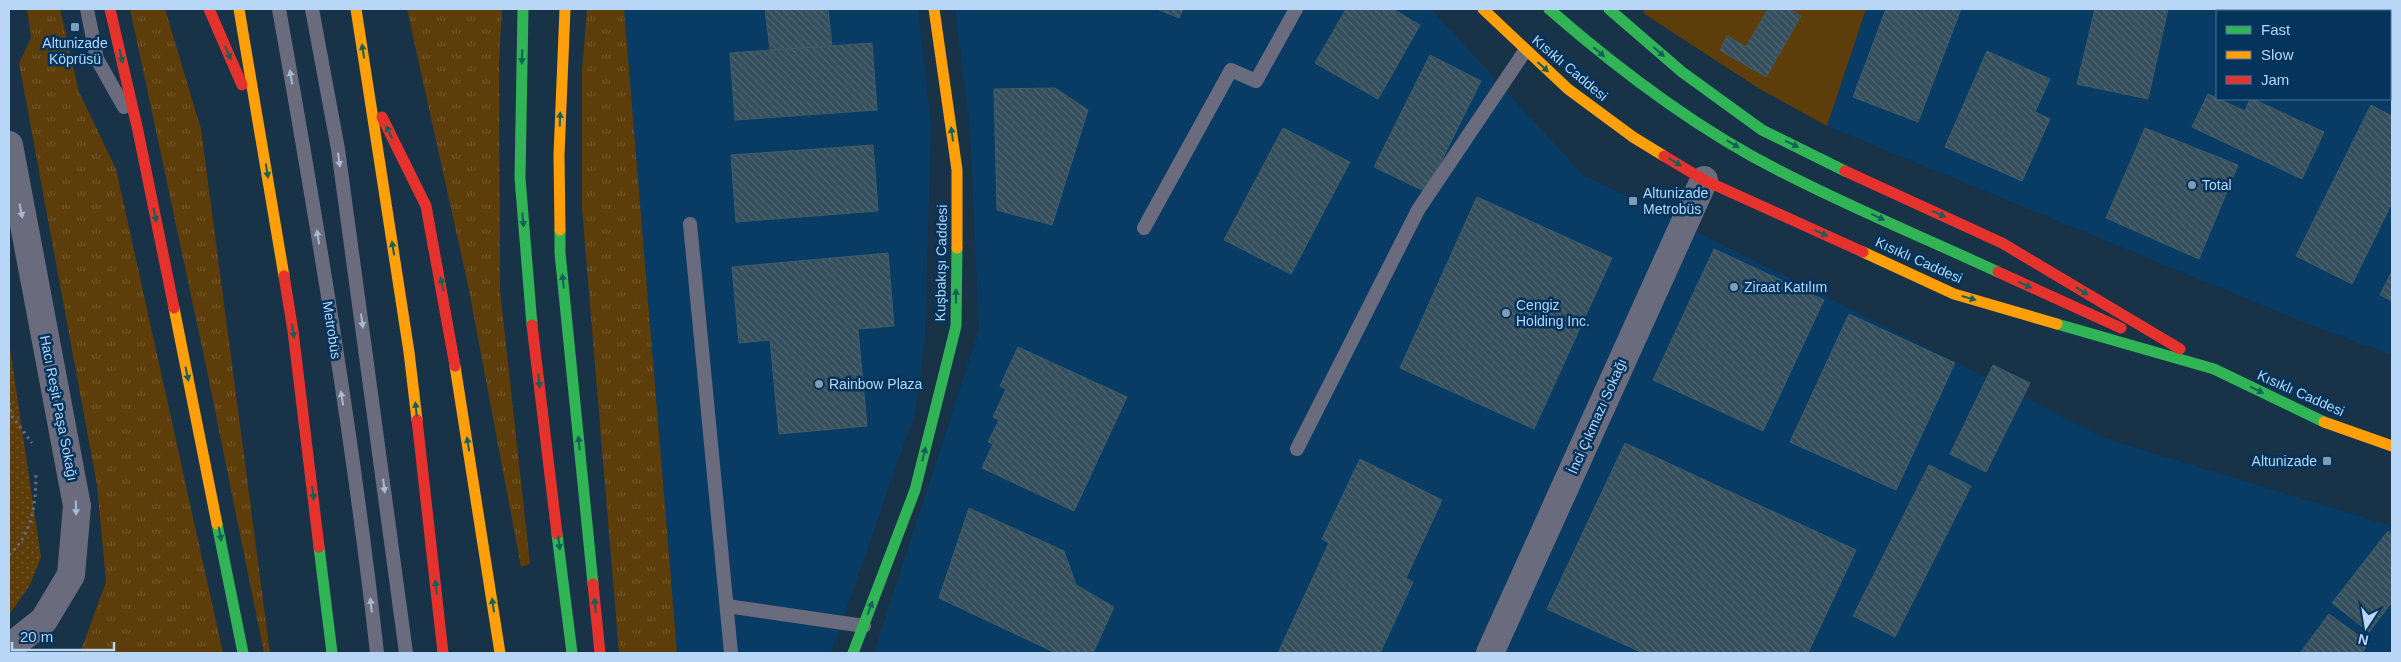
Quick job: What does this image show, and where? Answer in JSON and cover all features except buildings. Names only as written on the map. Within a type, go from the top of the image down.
[{"type":"main road","points":[[110,9],[138,131],[243,653]]},
{"type":"main road","points":[[209,9],[259,123]]},
{"type":"main road","points":[[239,9],[293,331],[332,653]]},
{"type":"main road","points":[[356,9],[409,352],[443,653]]},
{"type":"main road","points":[[523,9],[520,124],[521,201],[532,321],[572,653]]},
{"type":"main road","points":[[565,9],[558,155],[560,253],[600,653]]},
{"type":"main road","name":"Kuşbakışı Caddesi","points":[[853,653],[915,490],[956,326],[957,170],[934,9]]},
{"type":"main road","name":"Kısıklı Caddesi","points":[[1483,9],[1525,51],[1568,89],[1626,132],[1704,180],[1954,294],[2214,369],[2316,419],[2392,446]]},
{"type":"main road","points":[[1549,9],[1604,57],[1694,121],[1777,170],[1968,259],[2214,369]]},
{"type":"main road","points":[[1609,9],[1682,72],[1762,130],[1882,189],[2002,243],[2214,369]]},
{"type":"main road","points":[[370,94],[426,206],[446,306],[500,653]]},
{"type":"street","name":"Hacı Reşit Paşa Sokağı","points":[[9,146],[78,506],[71,575],[44,620],[9,648]]},
{"type":"street","name":"İnci Çıkmazı Sokağı","points":[[1490,653],[1704,180]]},
{"type":"lane","points":[[87,9],[97,59],[138,131]]},
{"type":"lane","name":"Metrobüs","points":[[279,9],[304,147],[350,446],[377,653]]},
{"type":"lane","points":[[312,9],[338,148],[406,653]]},
{"type":"lane","points":[[1144,228],[1231,70],[1256,81],[1296,9]]},
{"type":"lane","points":[[1297,449],[1418,210],[1525,51]]},
{"type":"lane","points":[[690,224],[731,653]]},
{"type":"lane","points":[[727,606],[864,626]]},
{"type":"path","points":[[9,403],[12,416],[32,443],[33,449]]},
{"type":"path","points":[[9,555],[18,547],[31,524],[36,493],[36,462]]},
{"type":"shaded area","points":[[624,9],[918,9],[931,125],[925,338],[915,413],[831,653],[677,653]]},
{"type":"shaded area","points":[[955,9],[1431,9],[1581,173],[2107,439],[2392,526],[2392,653],[874,653],[979,330],[970,129]]},
{"type":"shaded area","points":[[1639,9],[2392,9],[2392,355],[2308,324],[1827,126],[1758,88]]},
{"type":"green space","points":[[27,9],[60,9],[79,92],[116,169],[223,653],[80,653],[106,582],[97,485],[19,63],[31,38]]},
{"type":"green space","points":[[130,9],[165,9],[201,129],[270,653],[264,653],[205,361]]},
{"type":"green space","points":[[407,9],[502,9],[499,62],[500,290],[530,564],[521,567],[469,290]]},
{"type":"green space","points":[[587,9],[624,9],[677,653],[619,653],[582,209],[582,70]]},
{"type":"green space","points":[[1645,9],[1866,9],[1827,126],[1758,88],[1643,13]]},
{"type":"green space","points":[[2262,9],[2377,9],[2376,10]]},
{"type":"green space","points":[[9,342],[41,557],[30,585],[9,615]]},
{"type":"traffic: fast","points":[[523,9],[520,178],[532,325]]},
{"type":"traffic: fast","points":[[1549,9],[1630,76],[1688,117],[1747,154],[1832,197],[1998,272]]},
{"type":"traffic: fast","points":[[1609,9],[1682,72],[1762,130],[1845,171]]},
{"type":"traffic: fast","points":[[560,230],[560,253],[593,584]]},
{"type":"traffic: fast","points":[[853,653],[915,490],[956,326],[957,248]]},
{"type":"traffic: fast","points":[[2057,324],[2214,369],[2324,422]]},
{"type":"traffic: fast","points":[[217,524],[243,653]]},
{"type":"traffic: fast","points":[[557,534],[572,653]]},
{"type":"traffic: fast","points":[[319,547],[332,653]]},
{"type":"traffic: slow","points":[[239,9],[284,276]]},
{"type":"traffic: slow","points":[[356,9],[409,352],[417,420]]},
{"type":"traffic: slow","points":[[560,230],[559,155],[565,9]]},
{"type":"traffic: slow","points":[[934,9],[957,170],[957,248]]},
{"type":"traffic: slow","points":[[1483,9],[1568,89],[1633,137],[1664,156]]},
{"type":"traffic: slow","points":[[1863,252],[1954,294],[2057,324]]},
{"type":"traffic: slow","points":[[174,308],[217,524]]},
{"type":"traffic: slow","points":[[455,366],[500,653]]},
{"type":"traffic: slow","points":[[2324,422],[2392,446]]},
{"type":"traffic: jam","points":[[110,9],[138,131],[174,308]]},
{"type":"traffic: jam","points":[[209,9],[242,85]]},
{"type":"traffic: jam","points":[[382,117],[426,206],[455,366]]},
{"type":"traffic: jam","points":[[1664,156],[1704,180],[1863,252]]},
{"type":"traffic: jam","points":[[1845,171],[2002,243],[2180,349]]},
{"type":"traffic: jam","points":[[1998,272],[2121,328]]},
{"type":"traffic: jam","points":[[284,276],[293,331],[319,547]]},
{"type":"traffic: jam","points":[[532,325],[557,534]]},
{"type":"traffic: jam","points":[[417,420],[443,653]]},
{"type":"traffic: jam","points":[[593,584],[600,653]]},
{"type":"place","name":"Altunizade Köprüsü","points":[[75,27]]},
{"type":"place","name":"Total","points":[[2192,185]]},
{"type":"place","name":"Altunizade Metrobüs","points":[[1633,201]]},
{"type":"place","name":"Ziraat Katılım","points":[[1734,287]]},
{"type":"place","name":"Cengiz Holding Inc.","points":[[1506,313]]},
{"type":"place","name":"Rainbow Plaza","points":[[819,384]]},
{"type":"place","name":"Altunizade","points":[[2327,461]]}]
